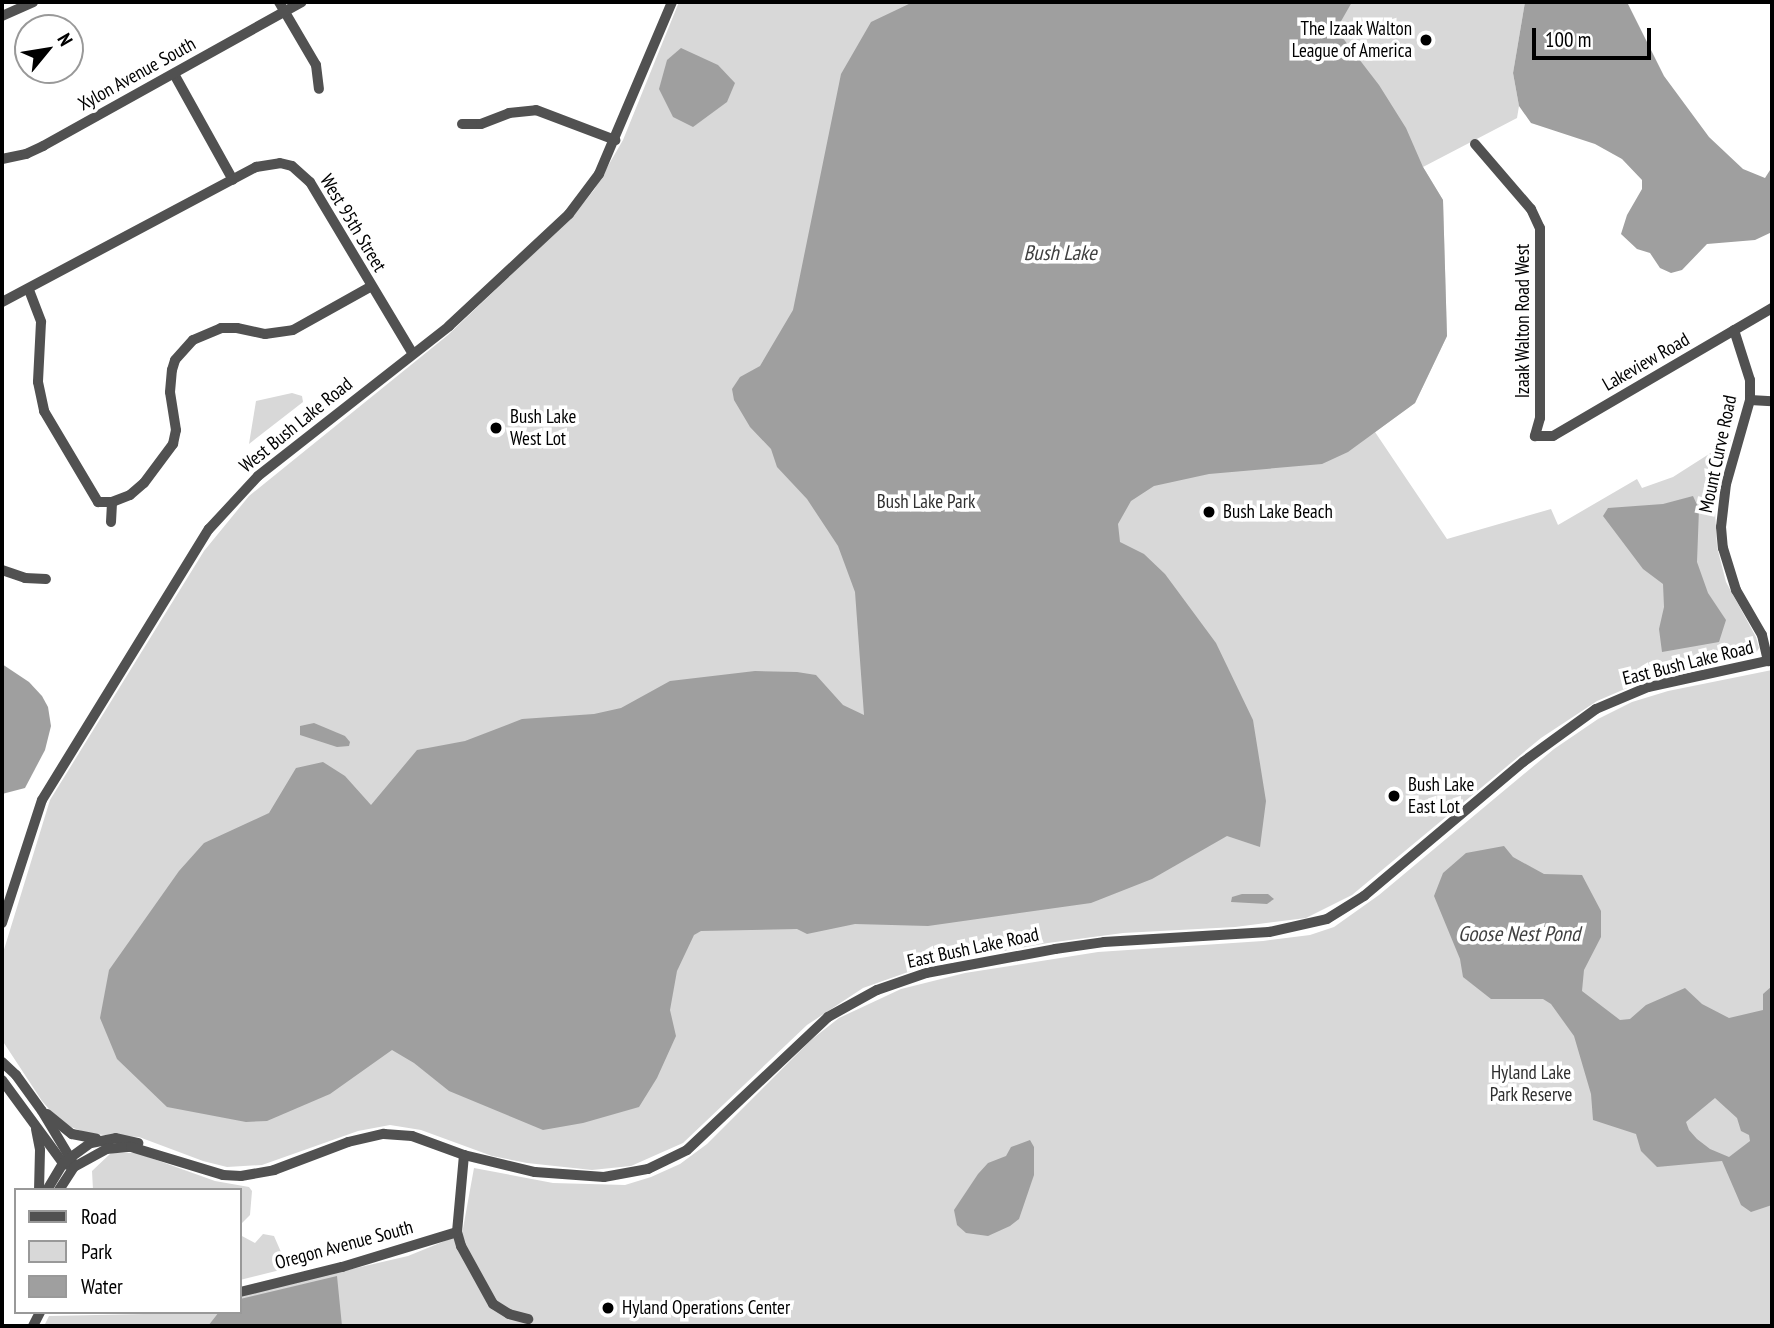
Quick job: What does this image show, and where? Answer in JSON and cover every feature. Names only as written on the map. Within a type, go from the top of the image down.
[{"type":"street","points":[[2,16],[33,2]]},
{"type":"street","points":[[279,2],[316,65],[319,89]]},
{"type":"street","name":"Xylon Avenue South","points":[[2,159],[26,154],[43,146],[302,2]]},
{"type":"street","name":"West Bush Lake Road","points":[[2,923],[33,825],[48,789],[209,529],[258,476],[461,316],[569,214],[599,174],[672,2]]},
{"type":"street","points":[[174,74],[233,180]]},
{"type":"street","points":[[462,124],[481,124],[509,113],[536,110],[615,140]]},
{"type":"street","name":"Izaak Walton Road West","points":[[1475,144],[1531,209],[1540,228],[1540,418],[1535,436]]},
{"type":"street","name":"West 95th Street","points":[[2,302],[268,163],[292,166],[302,173],[413,354]]},
{"type":"street","points":[[29,290],[41,322],[38,382],[44,411],[98,502],[113,502],[131,495],[144,483],[173,444],[176,430],[170,392],[172,370],[175,360],[193,340],[221,328],[265,334],[293,330],[370,287]]},
{"type":"street","name":"Lakeview Road","points":[[1535,436],[1553,436],[1772,308]]},
{"type":"street","name":"Mount Curve Road","points":[[1734,330],[1749,380],[1750,400],[1726,484],[1721,527],[1728,570],[1736,590],[1762,635],[1770,660]]},
{"type":"street","points":[[1750,400],[1772,401]]},
{"type":"street","points":[[111,523],[113,502]]},
{"type":"street","points":[[2,569],[25,578],[46,579]]},
{"type":"street","name":"East Bush Lake Road","points":[[69,1162],[120,1147],[223,1175],[258,1174],[348,1142],[384,1134],[412,1136],[505,1167],[564,1176],[604,1177],[648,1169],[694,1144],[828,1017],[853,1001],[900,981],[970,964],[1055,949],[1104,942],[1269,932],[1326,919],[1364,896],[1523,762],[1595,709],[1648,687],[1770,660]]},
{"type":"street","points":[[2,1052],[42,1111],[69,1162],[60,1188]]},
{"type":"street","points":[[2,1062],[16,1075]]},
{"type":"street","points":[[2,1080],[69,1162]]},
{"type":"street","name":"East Bush Lake Road","points":[[42,1111],[72,1133],[103,1140],[136,1142],[179,1161]]},
{"type":"street","points":[[29,1114],[38,1133],[39,1188]]},
{"type":"street","points":[[49,1188],[69,1162],[91,1143],[103,1140]]},
{"type":"street","points":[[464,1155],[457,1232],[461,1246],[493,1304],[509,1314],[528,1319]]},
{"type":"street","name":"Oregon Avenue South","points":[[242,1292],[342,1267],[457,1232]]},
{"type":"green space","name":"Bush Lake Park","points":[[679,2],[1525,2],[1513,73],[1519,106],[1517,118],[1423,167],[1443,200],[1447,336],[1415,403],[1375,432],[1447,539],[1551,509],[1558,525],[1637,479],[1642,488],[1673,477],[1731,440],[1721,472],[1715,509],[1717,547],[1726,582],[1756,637],[1759,648],[1755,655],[1648,679],[1597,701],[1541,738],[1352,895],[1306,918],[1235,927],[1123,933],[1048,943],[928,965],[863,988],[807,1025],[683,1143],[631,1166],[592,1170],[527,1163],[492,1156],[421,1130],[390,1125],[358,1131],[262,1165],[227,1167],[139,1137],[89,1134],[71,1127],[56,1117],[42,1101],[2,1040],[2,956],[50,800],[204,551],[249,496],[448,335],[571,218],[594,190],[623,140]]},
{"type":"green space","points":[[292,393],[302,396],[303,402],[249,444],[256,401]]},
{"type":"green space","name":"Hyland Lake Park Reserve","points":[[1772,670],[1772,1326],[44,1326],[49,1316],[242,1314],[242,1295],[408,1256],[462,1234],[474,1168],[553,1183],[625,1185],[651,1177],[680,1164],[707,1144],[811,1040],[839,1018],[901,989],[965,973],[1098,952],[1263,941],[1310,935],[1334,927],[1379,895],[1554,749],[1598,719],[1632,702],[1668,691]]},
{"type":"green space","points":[[111,1153],[137,1153],[215,1181],[249,1187],[252,1191],[250,1215],[242,1223],[242,1188],[93,1188],[92,1171]]},
{"type":"green space","points":[[263,1234],[274,1236],[284,1259],[280,1270],[242,1280],[242,1236],[255,1243]]},
{"type":"water","name":"Bush Lake","points":[[913,2],[1352,2],[1340,23],[1342,37],[1379,85],[1406,128],[1423,167],[1443,200],[1447,336],[1415,403],[1348,452],[1322,464],[1209,474],[1154,486],[1131,501],[1118,524],[1120,542],[1144,554],[1165,574],[1216,643],[1253,720],[1266,801],[1260,847],[1227,836],[1152,879],[1091,903],[928,926],[855,924],[807,934],[797,929],[701,931],[694,935],[677,971],[670,1010],[676,1036],[657,1078],[639,1107],[583,1123],[543,1130],[449,1091],[414,1063],[392,1050],[330,1094],[267,1121],[246,1122],[167,1107],[117,1059],[100,1018],[109,970],[179,871],[204,843],[269,813],[296,768],[323,762],[345,776],[371,805],[417,750],[465,741],[522,719],[594,714],[621,708],[670,681],[755,671],[816,675],[843,705],[864,715],[855,592],[838,546],[807,499],[777,467],[771,449],[750,427],[734,400],[732,389],[740,377],[760,366],[793,310],[841,74],[871,22]]},
{"type":"water","points":[[1525,2],[1627,2],[1664,76],[1709,137],[1743,169],[1765,178],[1772,167],[1772,232],[1755,240],[1707,244],[1682,270],[1671,273],[1660,268],[1650,253],[1637,249],[1621,234],[1627,215],[1642,189],[1642,180],[1622,159],[1595,144],[1531,123],[1519,106],[1513,73]]},
{"type":"water","points":[[681,48],[718,65],[735,83],[727,102],[693,127],[673,117],[659,89],[667,60]]},
{"type":"water","points":[[1693,496],[1699,509],[1697,562],[1708,593],[1726,620],[1719,642],[1662,652],[1659,629],[1664,607],[1663,584],[1643,569],[1603,516],[1608,508],[1663,504]]},
{"type":"water","points":[[2,664],[29,682],[42,696],[48,707],[51,726],[45,750],[25,788],[2,794]]},
{"type":"water","points":[[314,723],[345,736],[350,742],[349,746],[337,747],[300,735],[300,726]]},
{"type":"water","name":"Goose Nest Pond","points":[[1504,846],[1513,857],[1544,874],[1582,875],[1601,911],[1601,937],[1584,970],[1582,991],[1620,1020],[1630,1019],[1646,1005],[1685,988],[1702,1004],[1729,1018],[1763,1010],[1763,994],[1772,986],[1772,1205],[1751,1212],[1741,1205],[1722,1161],[1657,1167],[1641,1151],[1636,1134],[1593,1120],[1591,1094],[1574,1036],[1551,1004],[1543,999],[1491,999],[1463,977],[1460,959],[1434,896],[1443,873],[1466,853]],"holes":[[[1715,1098],[1737,1118],[1741,1131],[1749,1135],[1750,1141],[1729,1157],[1710,1149],[1697,1139],[1686,1122]]]},
{"type":"water","points":[[1242,894],[1268,894],[1274,899],[1267,904],[1231,902],[1232,897]]},
{"type":"water","points":[[1030,1140],[1034,1147],[1034,1175],[1019,1219],[988,1236],[966,1233],[957,1225],[954,1210],[978,1174],[988,1163],[1006,1156],[1011,1147]]},
{"type":"water","points":[[337,1276],[342,1326],[208,1326],[217,1314],[242,1314],[242,1299]]},
{"type":"place","name":"The Izaak Walton League of America","points":[[1426,40]]},
{"type":"place","name":"Bush Lake West Lot","points":[[496,428]]},
{"type":"place","name":"Bush Lake Beach","points":[[1209,512]]},
{"type":"place","name":"Bush Lake East Lot","points":[[1394,796]]},
{"type":"place","name":"Hyland Operations Center","points":[[608,1308]]}]
